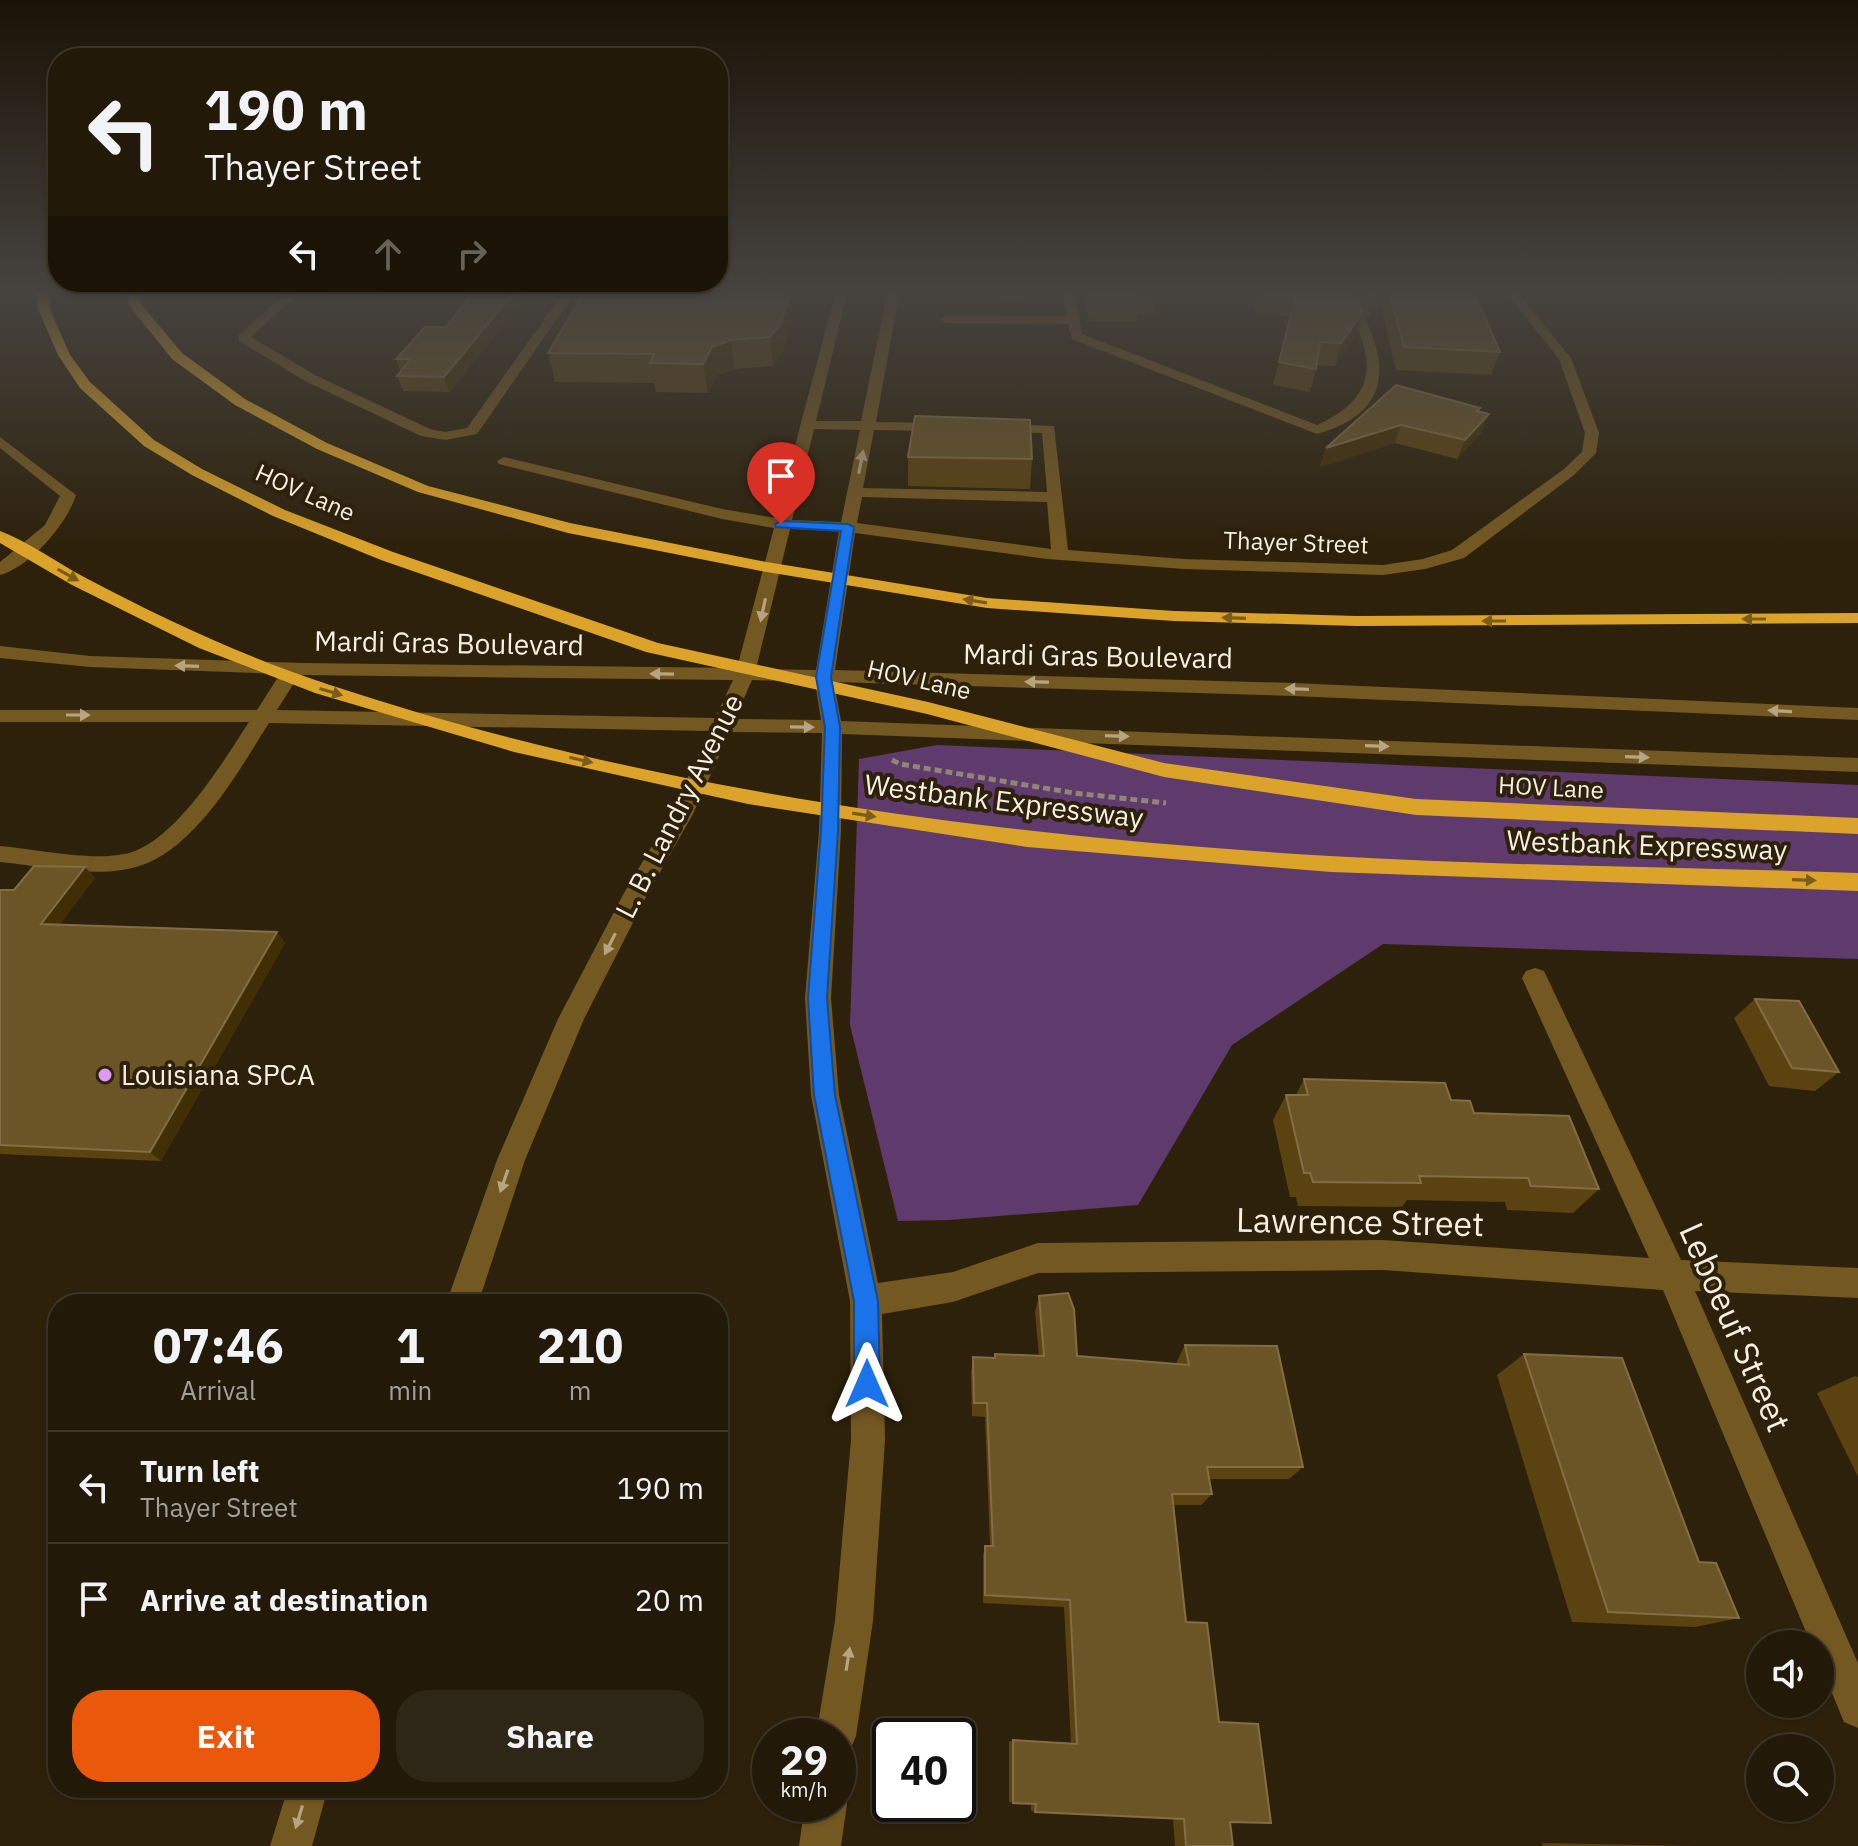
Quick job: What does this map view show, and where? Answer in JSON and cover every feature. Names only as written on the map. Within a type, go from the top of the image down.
[{"type":"highway","name":"HOV Lane","points":[[79,376],[149,443],[197,472],[279,513],[387,556],[653,648],[928,708],[1164,770],[1416,807],[1858,826]]},
{"type":"highway","points":[[205,376],[240,402],[322,446],[408,483],[568,528],[761,566],[987,603],[1174,616],[1357,621],[1858,618]]},
{"type":"highway","name":"Westbank Expressway","points":[[0,536],[78,581],[206,644],[322,689],[514,745],[748,797],[1027,839],[1331,864],[1858,882]]},
{"type":"street","points":[[307,376],[426,433],[445,436],[472,431],[511,376]]},
{"type":"street","name":"L. B. Landry Avenue","points":[[465,1294],[511,1160],[571,1019],[636,893],[682,814],[745,675],[759,629],[781,524],[819,376]]},
{"type":"street","points":[[839,1718],[854,1621],[868,1440],[866,1301],[825,1095],[818,998],[830,831],[832,727],[824,677],[848,527],[878,376]]},
{"type":"street","points":[[1179,376],[1317,430],[1350,414],[1371,389],[1373,376]]},
{"type":"street","name":"Thayer Street","points":[[504,461],[722,514],[781,524],[848,527],[1060,555],[1184,564],[1383,570],[1425,564],[1458,554],[1569,472],[1589,453],[1592,433],[1572,376]]},
{"type":"street","points":[[806,425],[958,427]]},
{"type":"street","points":[[989,428],[1049,429],[1060,555]]},
{"type":"street","points":[[0,441],[68,495],[65,510],[54,526],[0,570]]},
{"type":"street","points":[[855,492],[1055,497]]},
{"type":"street","name":"Mardi Gras Boulevard","points":[[0,652],[137,664],[745,675],[1398,692],[1858,714]]},
{"type":"street","points":[[0,854],[109,862],[140,858],[164,846],[199,807],[293,669]]},
{"type":"street","points":[[0,716],[262,716],[832,727],[1858,765]]},
{"type":"street","name":"Leboeuf Street","points":[[1535,978],[1672,1275],[1858,1708]]},
{"type":"street","name":"Lawrence Street","points":[[866,1301],[953,1287],[1038,1258],[1383,1255],[1672,1275],[1858,1283]]},
{"type":"street","points":[[291,1846],[305,1798]]},
{"type":"street","points":[[820,1846],[823,1822]]},
{"type":"shaded area","points":[[937,745],[1858,785],[1858,959],[1383,944],[1232,1045],[1138,1205],[898,1221],[850,1025],[859,759]]},
{"type":"building","points":[[1396,385],[1480,408],[1477,411],[1489,414],[1465,440],[1401,425],[1326,448]]},
{"type":"building","points":[[915,416],[1030,420],[1032,459],[908,457]]},
{"type":"building","name":"Louisiana SPCA","points":[[34,866],[85,867],[41,924],[277,932],[150,1152],[0,1145],[0,890],[14,890]]},
{"type":"building","points":[[1755,999],[1799,1001],[1839,1072],[1792,1068]]},
{"type":"building","points":[[1304,1079],[1445,1083],[1451,1100],[1470,1101],[1474,1113],[1569,1116],[1599,1189],[1531,1186],[1528,1178],[1419,1176],[1421,1183],[1313,1182],[1310,1173],[1304,1173],[1286,1095],[1308,1095]]},
{"type":"building","points":[[1068,1293],[1074,1309],[1077,1356],[1189,1365],[1185,1345],[1277,1346],[1303,1467],[1207,1467],[1212,1494],[1172,1494],[1186,1622],[1207,1623],[1219,1722],[1258,1724],[1271,1823],[1230,1822],[1233,1846],[1186,1846],[1184,1819],[1035,1812],[1036,1804],[1013,1803],[1013,1740],[1077,1744],[1070,1600],[985,1595],[985,1546],[993,1546],[987,1403],[974,1403],[973,1357],[995,1358],[995,1354],[1044,1356],[1039,1296]]},
{"type":"building","points":[[1524,1354],[1622,1358],[1699,1562],[1716,1563],[1739,1618],[1608,1612]]},
{"type":"place","name":"Louisiana SPCA","points":[[105,1075]]},
{"type":"route","points":[[781,524],[848,527],[824,677],[832,727],[830,831],[818,998],[825,1095],[866,1301],[867,1384]]}]
